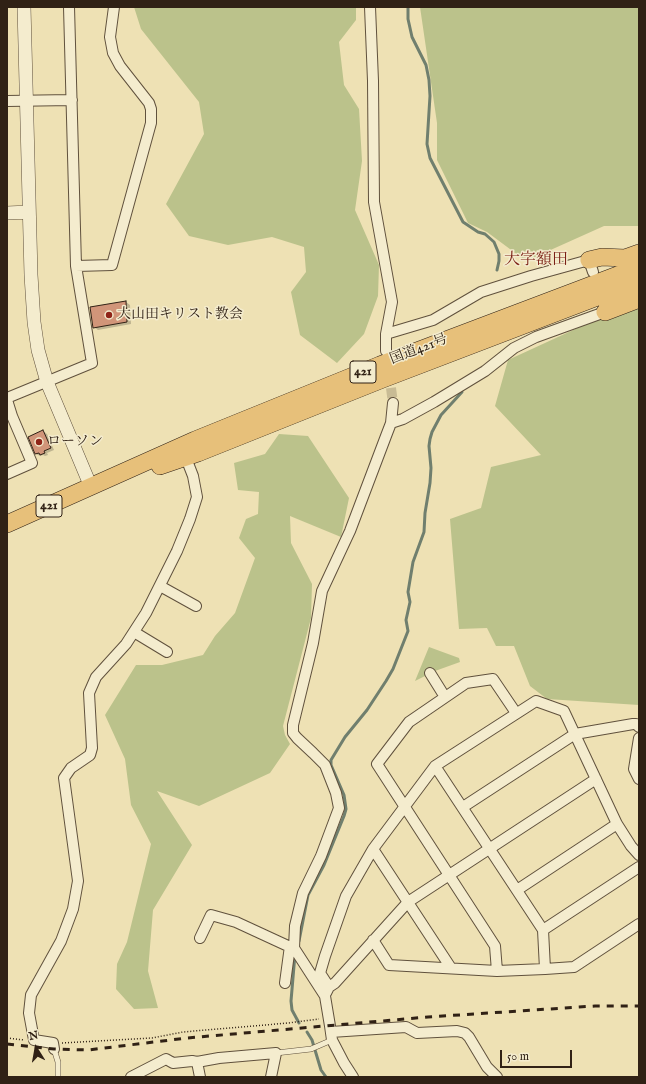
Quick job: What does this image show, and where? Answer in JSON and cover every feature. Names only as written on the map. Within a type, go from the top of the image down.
[{"type":"highway","points":[[591,266],[602,257],[625,258],[639,253]]},
{"type":"highway","name":"国道421号","points":[[7,524],[195,440],[380,365],[639,267]]},
{"type":"highway","name":"国道421号","points":[[91,487],[186,458],[383,379],[639,281]]},
{"type":"highway","points":[[604,309],[639,300]]},
{"type":"street","points":[[24,7],[29,212],[34,322],[38,350],[47,382],[91,487]]},
{"type":"street","points":[[7,474],[32,463],[12,416],[7,399],[92,363],[76,266],[69,7]]},
{"type":"street","points":[[76,266],[112,265],[150,123],[151,110],[149,103],[120,66],[113,53],[110,37],[114,7]]},
{"type":"street","points":[[370,7],[373,82],[374,202],[392,302],[386,334],[386,351]]},
{"type":"street","points":[[7,101],[72,100]]},
{"type":"street","points":[[7,213],[29,212]]},
{"type":"street","points":[[386,334],[433,320],[481,292],[591,266]]},
{"type":"street","points":[[391,423],[403,419],[446,395],[485,371],[514,348],[536,337],[604,309]]},
{"type":"street","points":[[285,983],[295,926],[303,893],[321,856],[339,808],[336,793],[325,765],[297,738],[293,733],[293,726],[313,643],[322,591],[350,531],[391,423],[393,403]]},
{"type":"street","points":[[54,1046],[34,1040],[28,1013],[32,995],[61,941],[74,908],[78,881],[64,778],[71,768],[90,755],[92,748],[89,693],[96,676],[126,644],[146,613],[177,551],[190,519],[196,497],[193,476],[186,458]]},
{"type":"street","points":[[160,586],[196,606]]},
{"type":"street","points":[[134,632],[167,652]]},
{"type":"street","points":[[430,673],[445,697]]},
{"type":"street","points":[[497,971],[495,946],[377,764],[409,722],[466,683],[493,679],[516,713]]},
{"type":"street","points":[[353,1077],[344,1063],[332,1036],[327,992],[320,973],[346,896],[373,849],[436,766],[536,701],[564,711],[617,824],[631,846],[639,855]]},
{"type":"street","points":[[463,807],[575,734],[633,724],[636,724],[639,728]]},
{"type":"street","points":[[639,738],[634,769],[639,779]]},
{"type":"street","points":[[436,766],[543,930],[544,969]]},
{"type":"street","points":[[327,992],[408,902],[596,779]]},
{"type":"street","points":[[517,890],[617,824]]},
{"type":"street","points":[[373,849],[451,968]]},
{"type":"street","points":[[543,930],[639,867]]},
{"type":"street","points":[[200,938],[211,915],[236,922],[292,947],[327,992]]},
{"type":"street","points":[[373,940],[389,965],[497,971],[544,969],[574,967],[639,924]]},
{"type":"street","points":[[332,1036],[406,1027],[417,1033],[457,1031],[465,1033],[469,1037],[487,1067],[497,1077]]},
{"type":"street","points":[[131,1077],[166,1059],[173,1064],[276,1053],[271,1077]]},
{"type":"street","points":[[197,1062],[200,1077]]},
{"type":"lane","points":[[276,1053],[311,1049],[319,1046],[332,1036]]},
{"type":"lane","points":[[54,1046],[58,1062],[58,1077]]},
{"type":"path","points":[[54,1046],[152,1038],[183,1032],[329,1018]]},
{"type":"path","points":[[7,1038],[34,1040]]},
{"type":"green space","points":[[134,7],[356,7],[356,20],[339,42],[344,85],[359,109],[362,161],[355,210],[379,265],[378,296],[364,334],[337,363],[300,335],[291,292],[306,272],[304,247],[272,237],[228,245],[189,236],[166,204],[204,134],[199,102],[141,29]]},
{"type":"green space","points":[[420,7],[639,7],[639,226],[604,226],[526,261],[487,232],[468,223],[437,160],[437,123]]},
{"type":"green space","points":[[639,303],[639,705],[547,699],[530,686],[514,646],[496,646],[487,628],[459,629],[450,519],[481,508],[491,467],[541,455],[495,406],[508,360],[608,314]]},
{"type":"green space","points":[[279,434],[308,436],[349,498],[341,537],[290,516],[291,543],[312,584],[311,618],[283,726],[285,735],[290,744],[270,773],[199,806],[157,791],[192,845],[153,910],[148,971],[158,1008],[134,1009],[116,989],[117,964],[127,942],[151,844],[131,805],[125,759],[105,715],[136,665],[162,665],[203,655],[215,636],[235,613],[255,558],[239,538],[246,519],[258,514],[259,492],[238,490],[234,463],[265,454]]},
{"type":"green space","points":[[429,647],[459,658],[460,662],[435,671],[415,681]]},
{"type":"building","name":"大山田キリスト教会","points":[[126,301],[127,322],[93,328],[90,307]]},
{"type":"building","name":"ローソン","points":[[43,430],[51,448],[44,451],[45,453],[40,455],[39,453],[35,454],[28,437]]},
{"type":"waterway","points":[[408,7],[408,19],[412,37],[426,65],[429,80],[430,96],[427,144],[430,158],[463,222],[478,232],[485,234],[494,242],[499,254],[497,270]]},
{"type":"waterway","points":[[299,941],[308,895],[324,865],[346,809],[344,795],[331,765],[331,760],[345,737],[367,710],[386,681],[393,669],[408,631],[406,620],[410,602],[408,592],[413,562],[424,532],[425,513],[430,483],[430,439],[441,415],[462,392]]},
{"type":"waterway","points":[[295,954],[291,1001],[292,1010],[299,1023]]},
{"type":"waterway","points":[[307,1032],[312,1040],[321,1070],[326,1077]]},
{"type":"tunnel","points":[[389,373],[393,403]]},
{"type":"railway","points":[[7,1044],[54,1049],[88,1050],[187,1038],[428,1017],[595,1006],[639,1006]]},
{"type":"place","name":"大山田キリスト教会","points":[[109,315]]},
{"type":"place","name":"ローソン","points":[[39,442]]},
{"type":"district","name":"大字額田","points":[[536,261]]}]
